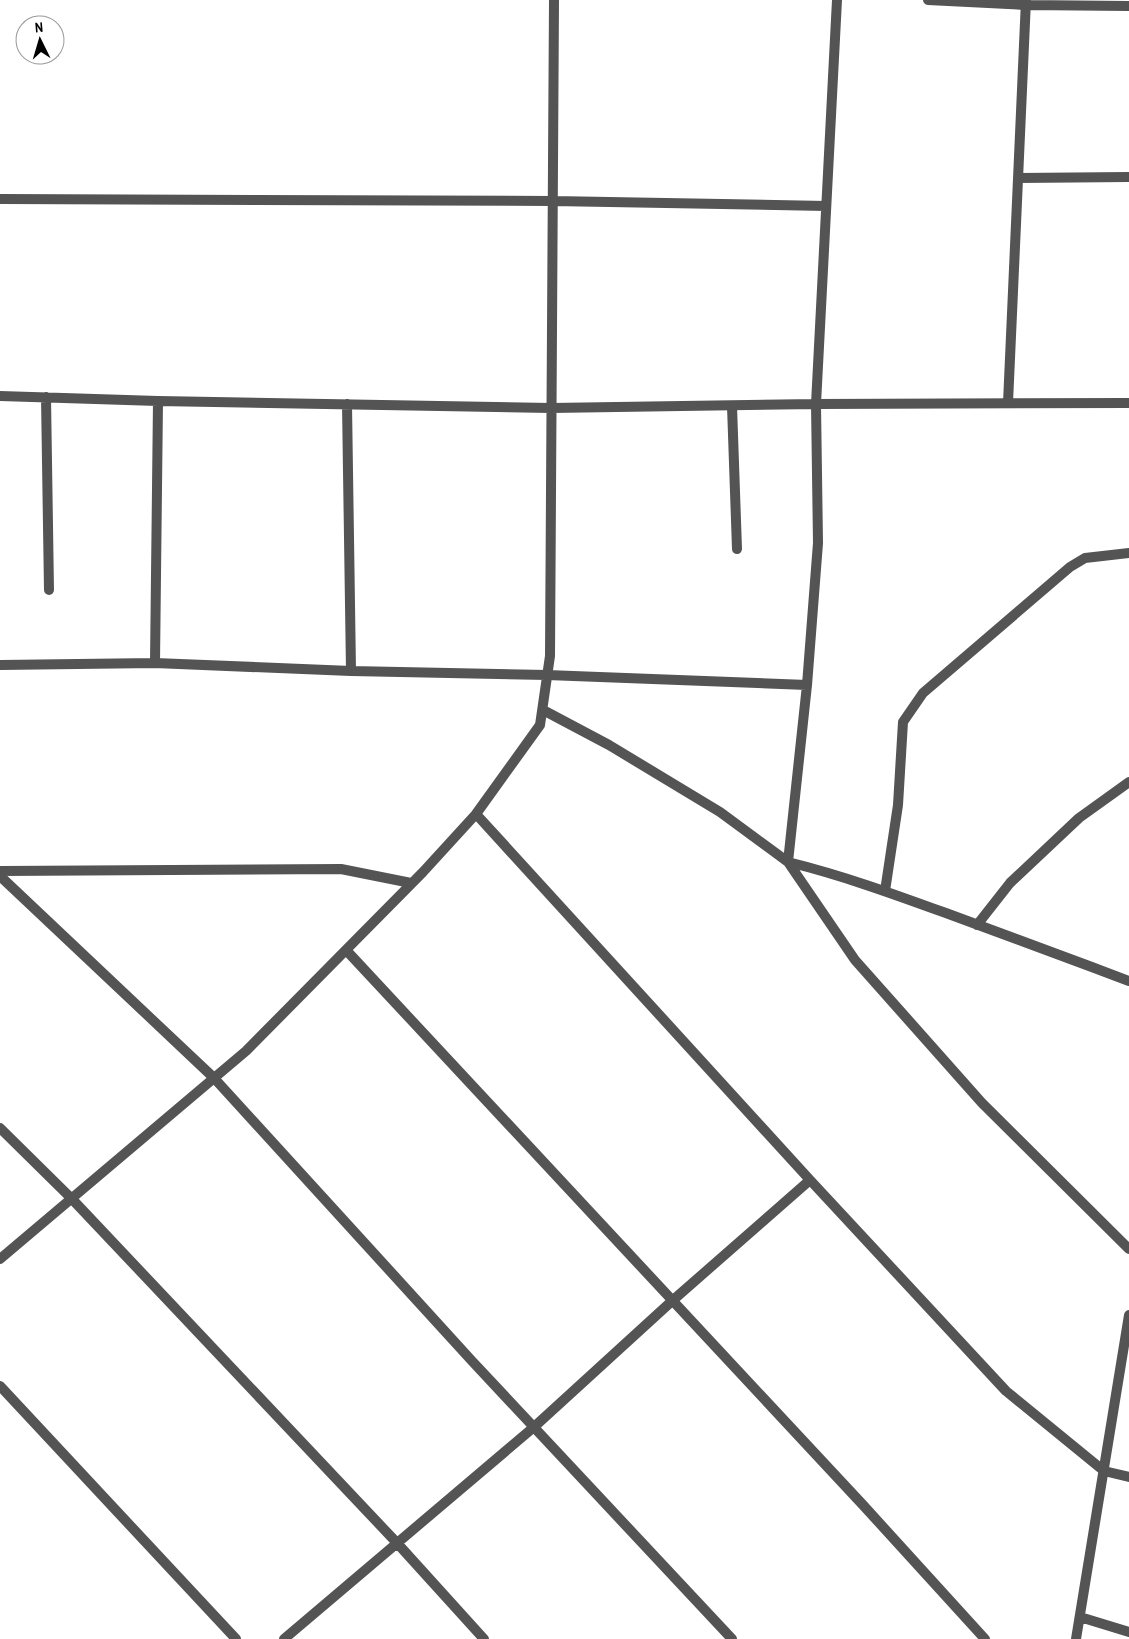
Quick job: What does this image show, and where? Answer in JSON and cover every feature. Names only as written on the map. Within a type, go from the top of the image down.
[{"type":"street","points":[[0,1259],[246,1051],[411,884],[476,814],[540,725],[550,656],[554,0]]},
{"type":"street","points":[[788,862],[807,685],[818,544],[816,404],[837,0]]},
{"type":"street","points":[[928,0],[1129,6]]},
{"type":"street","points":[[1008,403],[1026,3]]},
{"type":"street","points":[[1018,178],[1129,177]]},
{"type":"street","points":[[0,199],[552,201],[826,206]]},
{"type":"street","points":[[0,396],[158,401],[551,408],[816,404],[1129,403]]},
{"type":"street","points":[[46,397],[49,590]]},
{"type":"street","points":[[155,663],[158,401]]},
{"type":"street","points":[[347,404],[352,671]]},
{"type":"street","points":[[732,406],[737,549]]},
{"type":"street","points":[[885,891],[898,805],[903,722],[923,693],[1070,567],[1085,558],[1129,553]]},
{"type":"street","points":[[0,665],[155,663],[807,685]]},
{"type":"street","points":[[543,710],[609,745],[720,812],[788,862],[855,960],[982,1103],[1129,1249]]},
{"type":"street","points":[[977,924],[1010,883],[1065,831],[1079,818],[1129,782]]},
{"type":"street","points":[[476,814],[810,1180],[1006,1391],[1104,1471],[1129,1477]]},
{"type":"street","points":[[788,862],[885,891],[1129,981]]},
{"type":"street","points":[[0,871],[341,869],[411,884]]},
{"type":"street","points":[[0,876],[214,1078],[534,1427],[732,1639]]},
{"type":"street","points":[[346,950],[985,1639]]},
{"type":"street","points":[[0,1128],[72,1199],[397,1543],[484,1639]]},
{"type":"street","points":[[284,1639],[534,1427],[672,1301],[810,1180]]},
{"type":"street","points":[[1076,1639],[1129,1316]]},
{"type":"street","points":[[0,1386],[236,1639]]},
{"type":"street","points":[[1080,1617],[1129,1632]]}]
